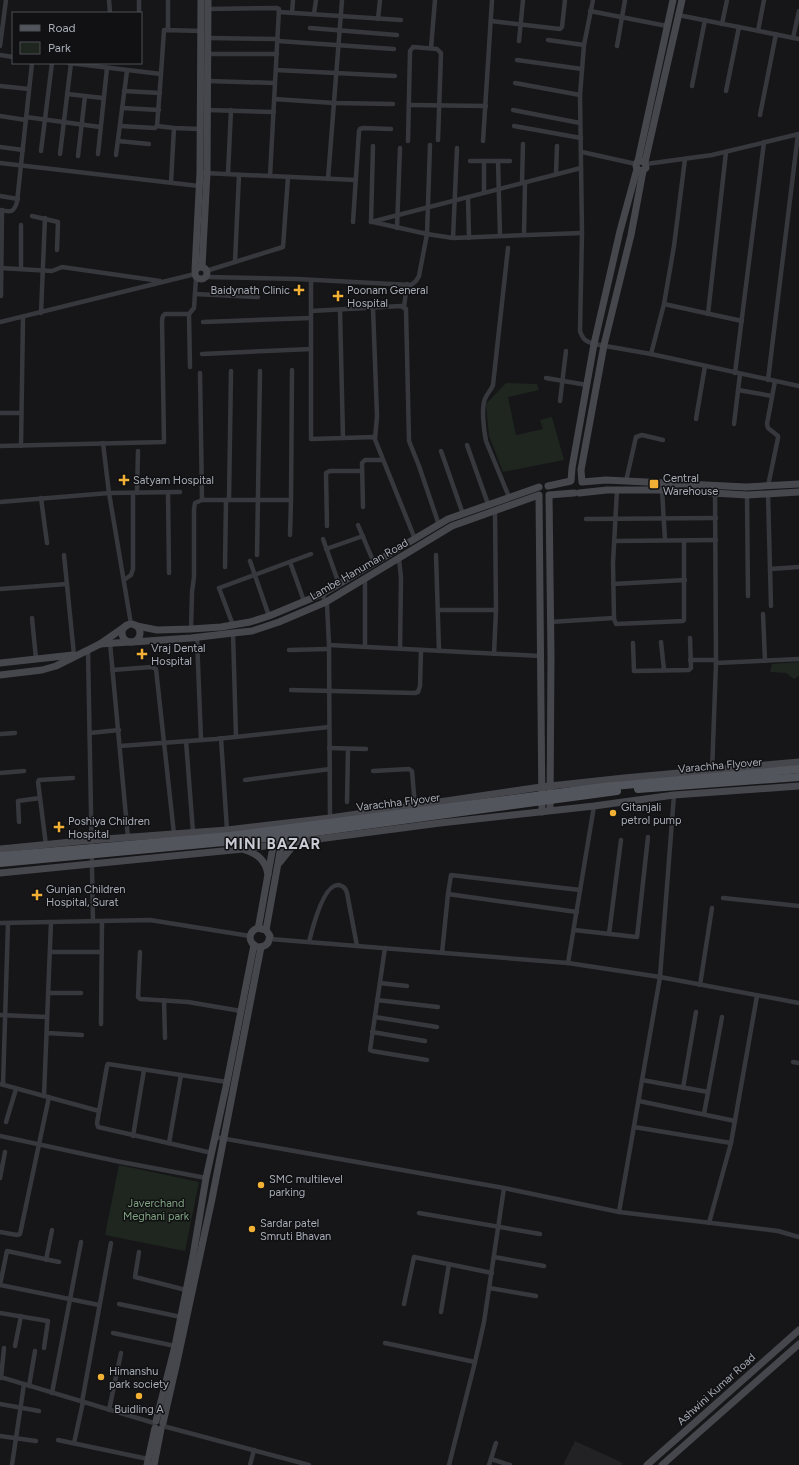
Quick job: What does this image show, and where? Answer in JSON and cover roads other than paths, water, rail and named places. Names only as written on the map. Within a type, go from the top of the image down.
[{"type":"main road","name":"Varachha Flyover","points":[[0,856],[230,836],[603,787],[799,769]]},
{"type":"main road","name":"Varachha Flyover","points":[[0,863],[278,837],[618,790],[799,777]]},
{"type":"street","points":[[0,46],[1,24],[6,0]]},
{"type":"street","points":[[109,0],[110,12]]},
{"type":"street","points":[[139,0],[139,12]]},
{"type":"street","points":[[168,0],[168,29]]},
{"type":"street","points":[[201,0],[208,54],[208,110],[204,129]]},
{"type":"street","points":[[190,367],[189,314],[194,308],[195,294],[200,273],[208,0]]},
{"type":"street","points":[[292,13],[293,0]]},
{"type":"street","points":[[314,14],[316,0]]},
{"type":"street","points":[[328,179],[342,0]]},
{"type":"street","points":[[378,18],[380,0]]},
{"type":"street","points":[[430,0],[435,0],[431,48]]},
{"type":"street","points":[[484,141],[492,0]]},
{"type":"street","points":[[519,41],[523,0]]},
{"type":"street","points":[[491,21],[560,29],[562,27],[564,0]]},
{"type":"street","points":[[593,0],[584,45],[580,95],[582,152],[580,331],[582,337],[585,341],[594,344],[651,354],[799,386]]},
{"type":"street","points":[[617,46],[625,0]]},
{"type":"street","points":[[576,493],[584,488],[581,470],[604,345],[631,235],[641,165],[673,0]]},
{"type":"street","points":[[576,493],[570,488],[572,468],[594,344],[620,231],[641,165],[682,0]]},
{"type":"street","points":[[722,24],[727,0]]},
{"type":"street","points":[[758,31],[764,0]]},
{"type":"street","points":[[208,10],[279,9],[270,176]]},
{"type":"street","points":[[590,11],[667,26]]},
{"type":"street","points":[[793,38],[799,11]]},
{"type":"street","points":[[279,12],[401,20]]},
{"type":"street","points":[[678,15],[799,39]]},
{"type":"street","points":[[692,86],[705,20]]},
{"type":"street","points":[[726,92],[739,27]]},
{"type":"street","points":[[310,28],[397,35]]},
{"type":"street","points":[[157,126],[164,30],[168,29],[338,46],[394,49]]},
{"type":"street","points":[[760,115],[776,34]]},
{"type":"street","points":[[548,40],[584,45]]},
{"type":"street","points":[[408,141],[411,49],[413,47],[437,49],[441,53],[438,140]]},
{"type":"street","points":[[208,54],[277,54]]},
{"type":"street","points":[[0,55],[12,57]]},
{"type":"street","points":[[517,60],[582,69]]},
{"type":"street","points":[[1,296],[1,210],[14,210],[18,199],[32,64]]},
{"type":"street","points":[[41,151],[52,64]]},
{"type":"street","points":[[60,154],[70,64]]},
{"type":"street","points":[[77,64],[161,74]]},
{"type":"street","points":[[98,154],[106,68]]},
{"type":"street","points":[[116,155],[127,70]]},
{"type":"street","points":[[276,70],[395,76]]},
{"type":"street","points":[[208,81],[275,83]]},
{"type":"street","points":[[515,83],[580,95]]},
{"type":"street","points":[[0,86],[29,89]]},
{"type":"street","points":[[124,91],[160,93]]},
{"type":"street","points":[[67,94],[103,98]]},
{"type":"street","points":[[78,156],[85,96]]},
{"type":"street","points":[[274,98],[334,103],[393,104]]},
{"type":"street","points":[[409,105],[486,106]]},
{"type":"street","points":[[122,108],[159,110]]},
{"type":"street","points":[[208,110],[274,112]]},
{"type":"street","points":[[228,174],[231,110]]},
{"type":"street","points":[[514,110],[580,123]]},
{"type":"street","points":[[0,116],[100,127]]},
{"type":"street","points":[[120,126],[156,128],[157,126],[204,129]]},
{"type":"street","points":[[514,126],[581,138]]},
{"type":"street","points":[[171,182],[174,128]]},
{"type":"street","points":[[353,222],[359,131],[360,129],[391,129]]},
{"type":"street","points":[[582,152],[641,165],[712,155],[798,134],[768,380]]},
{"type":"street","points":[[118,141],[149,144]]},
{"type":"street","points":[[734,424],[738,390],[737,373],[742,321],[764,142]]},
{"type":"street","points":[[524,144],[524,235]]},
{"type":"street","points":[[200,273],[311,280],[411,284],[416,281],[419,276],[427,234],[430,145]]},
{"type":"street","points":[[371,222],[373,146]]},
{"type":"street","points":[[556,174],[557,146]]},
{"type":"street","points":[[0,147],[23,150]]},
{"type":"street","points":[[397,228],[400,148]]},
{"type":"street","points":[[453,238],[457,148]]},
{"type":"street","points":[[708,314],[726,152]]},
{"type":"street","points":[[651,354],[664,304],[674,246],[685,159]]},
{"type":"street","points":[[470,161],[510,161]]},
{"type":"street","points":[[484,161],[484,193]]},
{"type":"street","points":[[498,161],[500,236]]},
{"type":"street","points":[[0,163],[199,186]]},
{"type":"street","points":[[371,222],[581,168]]},
{"type":"street","points":[[204,173],[356,180]]},
{"type":"street","points":[[200,273],[199,186],[204,173]]},
{"type":"street","points":[[235,262],[239,175]]},
{"type":"street","points":[[0,322],[200,273],[283,247],[288,177]]},
{"type":"street","points":[[0,196],[18,199]]},
{"type":"street","points":[[468,198],[469,238]]},
{"type":"street","points":[[32,216],[57,221],[59,224],[56,250]]},
{"type":"street","points":[[41,313],[45,218]]},
{"type":"street","points":[[371,222],[453,238],[582,233]]},
{"type":"street","points":[[21,225],[21,269]]},
{"type":"street","points":[[508,248],[493,385],[492,390],[485,398],[483,409],[484,435],[509,497]]},
{"type":"street","points":[[0,268],[52,270],[62,267],[164,282]]},
{"type":"street","points":[[311,280],[311,439],[374,437],[415,539]]},
{"type":"street","points":[[407,284],[404,307],[406,309],[409,441],[439,524]]},
{"type":"street","points":[[195,294],[258,297]]},
{"type":"street","points":[[664,304],[742,321]]},
{"type":"street","points":[[311,311],[404,307]]},
{"type":"street","points":[[373,308],[377,416],[375,440]]},
{"type":"street","points":[[340,310],[343,438]]},
{"type":"street","points":[[0,446],[164,442],[162,320],[163,316],[168,314],[189,314]]},
{"type":"street","points":[[21,446],[23,317]]},
{"type":"street","points":[[203,322],[311,318]]},
{"type":"street","points":[[202,354],[311,349]]},
{"type":"street","points":[[560,401],[566,351]]},
{"type":"street","points":[[696,419],[705,366]]},
{"type":"street","points":[[290,535],[292,370]]},
{"type":"street","points":[[225,568],[231,371]]},
{"type":"street","points":[[257,555],[260,371]]},
{"type":"street","points":[[200,373],[202,500]]},
{"type":"street","points":[[546,378],[587,385]]},
{"type":"street","points":[[768,486],[778,438],[778,436],[768,428],[767,424],[775,381]]},
{"type":"street","points":[[738,390],[772,396]]},
{"type":"street","points":[[0,413],[21,413]]},
{"type":"street","points":[[626,481],[636,437],[642,435],[663,440]]},
{"type":"street","points":[[103,443],[109,493],[132,625],[140,631],[140,637],[132,642],[125,639],[122,634],[124,628],[132,625]]},
{"type":"street","points":[[468,445],[493,505],[496,610],[494,654]]},
{"type":"street","points":[[124,580],[131,575],[133,569],[135,493],[138,451]]},
{"type":"street","points":[[441,451],[463,514]]},
{"type":"street","points":[[363,507],[363,461],[384,460]]},
{"type":"street","points":[[327,526],[326,473],[330,471],[362,471]]},
{"type":"street","points":[[542,812],[539,491],[542,485],[548,486],[571,482],[576,479],[582,482],[606,480],[746,487],[799,484]]},
{"type":"street","points":[[548,486],[550,489],[550,810]]},
{"type":"street","points":[[714,793],[712,771],[716,662],[715,486]]},
{"type":"street","points":[[746,487],[748,596]]},
{"type":"street","points":[[539,491],[544,497],[549,495],[617,490],[662,490],[747,495],[799,492]]},
{"type":"street","points":[[617,490],[614,540],[614,622],[618,624],[683,621],[685,618],[684,540]]},
{"type":"street","points":[[662,490],[665,540]]},
{"type":"street","name":"Lambe Hanuman Road","points":[[100,644],[197,638],[252,631],[279,622],[326,602],[400,559],[452,526],[493,505],[509,497],[539,491]]},
{"type":"street","name":"Lambe Hanuman Road","points":[[132,625],[157,630],[191,629],[250,622],[322,594],[439,524],[463,514],[539,491]]},
{"type":"street","points":[[168,492],[169,573]]},
{"type":"street","points":[[0,502],[109,493],[180,492]]},
{"type":"street","points":[[768,494],[772,606]]},
{"type":"street","points":[[42,498],[47,543]]},
{"type":"street","points":[[191,629],[194,577],[194,509],[196,503],[202,500],[291,500]]},
{"type":"street","points":[[586,519],[716,518]]},
{"type":"street","points":[[358,526],[374,563]]},
{"type":"street","points":[[326,549],[363,536]]},
{"type":"street","points":[[323,539],[338,584]]},
{"type":"street","points":[[614,540],[716,540]]},
{"type":"street","points":[[233,625],[219,588],[311,554]]},
{"type":"street","points":[[64,555],[76,655]]},
{"type":"street","points":[[436,555],[440,651]]},
{"type":"street","points":[[400,559],[400,649]]},
{"type":"street","points":[[250,561],[268,616]]},
{"type":"street","points":[[290,562],[304,601]]},
{"type":"street","points":[[770,569],[799,567]]},
{"type":"street","points":[[365,579],[365,647]]},
{"type":"street","points":[[613,584],[685,580]]},
{"type":"street","points":[[0,589],[67,584]]},
{"type":"street","points":[[322,594],[326,602],[329,647],[330,818]]},
{"type":"street","points":[[438,610],[496,610]]},
{"type":"street","points":[[763,614],[765,661]]},
{"type":"street","points":[[32,618],[36,659]]},
{"type":"street","points":[[550,622],[614,618]]},
{"type":"street","points":[[0,675],[42,670],[56,666],[100,644],[132,625]]},
{"type":"street","points":[[233,633],[236,737]]},
{"type":"street","points":[[197,638],[202,740]]},
{"type":"street","points":[[632,643],[634,670],[690,669],[690,638]]},
{"type":"street","points":[[662,642],[664,670]]},
{"type":"street","points":[[110,643],[128,838]]},
{"type":"street","points":[[289,650],[329,647],[365,647],[540,656]]},
{"type":"street","points":[[88,650],[93,921]]},
{"type":"street","points":[[291,690],[415,693],[418,692],[420,686],[421,650]]},
{"type":"street","points":[[0,663],[76,655]]},
{"type":"street","points":[[690,660],[716,662],[799,659]]},
{"type":"street","points":[[112,670],[152,667],[156,669],[174,834]]},
{"type":"street","points":[[120,746],[236,737],[329,727]]},
{"type":"street","points":[[90,733],[119,730]]},
{"type":"street","points":[[0,734],[15,732]]},
{"type":"street","points":[[221,738],[228,830]]},
{"type":"street","points":[[186,741],[193,832]]},
{"type":"street","points":[[329,748],[366,750]]},
{"type":"street","points":[[347,802],[348,749]]},
{"type":"street","points":[[0,849],[276,825],[541,787],[799,762]]},
{"type":"street","points":[[245,780],[330,768]]},
{"type":"street","points":[[373,771],[409,769],[412,771],[415,806]]},
{"type":"street","points":[[0,773],[24,771]]},
{"type":"street","points":[[46,845],[38,783],[40,780],[73,778]]},
{"type":"street","points":[[0,873],[273,846],[440,823],[594,806],[674,795],[799,786]]},
{"type":"street","points":[[619,1212],[660,977],[674,795]]},
{"type":"street","points":[[19,822],[18,800],[40,798]]},
{"type":"street","points":[[568,963],[594,806]]},
{"type":"street","points":[[266,930],[285,824]]},
{"type":"street","points":[[258,928],[276,825]]},
{"type":"street","points":[[574,930],[636,938],[638,936],[648,837]]},
{"type":"street","points":[[609,934],[621,840]]},
{"type":"street","points":[[278,865],[296,842]]},
{"type":"street","points":[[244,849],[260,857],[266,867],[268,876]]},
{"type":"street","points":[[442,953],[451,875],[580,890]]},
{"type":"street","points":[[309,942],[321,904],[328,891],[332,886],[337,884],[346,889],[357,946]]},
{"type":"street","points":[[448,894],[577,912]]},
{"type":"street","points":[[723,898],[799,906]]},
{"type":"street","points":[[700,985],[712,908]]},
{"type":"street","points":[[101,1024],[102,920]]},
{"type":"street","points":[[0,924],[102,920],[150,920],[250,936]]},
{"type":"street","points":[[0,1232],[17,1235],[20,1234],[39,1144],[46,1097],[47,1017],[51,922]]},
{"type":"street","points":[[8,923],[2,1015],[1,1084],[99,1111]]},
{"type":"street","points":[[258,928],[266,930],[269,933],[270,939],[267,945],[258,946],[251,942],[250,936],[253,931],[258,928]]},
{"type":"street","points":[[270,939],[568,963],[660,977],[799,1003]]},
{"type":"street","points":[[154,1465],[159,1425],[186,1290],[206,1178],[241,1011],[258,946]]},
{"type":"street","points":[[58,1440],[148,1462],[178,1362],[225,1138],[258,946]]},
{"type":"street","points":[[385,948],[372,1032],[371,1051],[427,1060]]},
{"type":"street","points":[[50,952],[102,952]]},
{"type":"street","points":[[140,952],[139,998],[188,1002],[241,1011]]},
{"type":"street","points":[[380,983],[406,986]]},
{"type":"street","points":[[48,993],[81,993]]},
{"type":"street","points":[[709,1223],[731,1143],[758,996]]},
{"type":"street","points":[[164,1000],[165,1038]]},
{"type":"street","points":[[377,1000],[438,1007]]},
{"type":"street","points":[[683,1088],[696,1012]]},
{"type":"street","points":[[2,1015],[47,1017]]},
{"type":"street","points":[[375,1017],[437,1027]]},
{"type":"street","points":[[704,1114],[722,1017]]},
{"type":"street","points":[[372,1032],[425,1041]]},
{"type":"street","points":[[47,1034],[82,1035]]},
{"type":"street","points":[[793,1062],[799,1063]]},
{"type":"street","points":[[212,1153],[98,1127],[99,1111],[107,1065],[227,1082]]},
{"type":"street","points":[[133,1136],[144,1070]]},
{"type":"street","points":[[169,1143],[181,1076]]},
{"type":"street","points":[[642,1080],[708,1092]]},
{"type":"street","points":[[6,1122],[16,1088]]},
{"type":"street","points":[[638,1100],[735,1121]]},
{"type":"street","points":[[634,1127],[731,1143]]},
{"type":"street","points":[[0,1136],[116,1161],[206,1178]]},
{"type":"street","points":[[215,1136],[504,1188],[619,1212],[778,1232],[799,1237]]},
{"type":"street","points":[[0,1178],[6,1152]]},
{"type":"street","points":[[449,1465],[475,1362],[492,1273],[504,1188]]},
{"type":"street","points":[[419,1213],[540,1234]]},
{"type":"street","points":[[46,1260],[52,1230]]},
{"type":"street","points":[[52,1393],[81,1242]]},
{"type":"street","points":[[74,1443],[111,1243]]},
{"type":"street","points":[[59,1262],[7,1251],[0,1285],[99,1305]]},
{"type":"street","points":[[139,1252],[135,1277],[186,1290]]},
{"type":"street","points":[[404,1304],[414,1257],[492,1273]]},
{"type":"street","points":[[494,1257],[544,1266]]},
{"type":"street","points":[[441,1312],[449,1264]]},
{"type":"street","points":[[489,1288],[536,1296]]},
{"type":"street","points":[[119,1304],[180,1317]]},
{"type":"street","points":[[0,1313],[48,1321],[44,1348]]},
{"type":"street","points":[[15,1346],[21,1316]]},
{"type":"street","name":"Ashwini Kumar Road","points":[[647,1465],[799,1330]]},
{"type":"street","points":[[113,1333],[175,1346]]},
{"type":"street","points":[[385,1343],[475,1362]]},
{"type":"street","name":"Ashwini Kumar Road","points":[[662,1465],[799,1344]]},
{"type":"street","points":[[4,1348],[1,1377],[159,1425],[254,1450],[300,1464],[309,1465]]},
{"type":"street","points":[[29,1386],[35,1351]]},
{"type":"street","points":[[109,1410],[121,1353]]},
{"type":"street","points":[[12,1465],[24,1384]]},
{"type":"street","points":[[0,1404],[39,1411]]},
{"type":"street","points":[[0,1436],[36,1441]]},
{"type":"street","points":[[490,1465],[496,1442]]},
{"type":"street","points":[[250,1465],[254,1450]]},
{"type":"street","points":[[491,1459],[510,1465]]},
{"type":"place","name":"Baidynath Clinic","points":[[299,290]]},
{"type":"place","name":"Poonam General Hospital","points":[[338,296]]},
{"type":"place","name":"Satyam Hospital","points":[[124,480]]},
{"type":"place","name":"Central Warehouse","points":[[654,484]]},
{"type":"place","name":"Vraj Dental Hospital","points":[[142,654]]},
{"type":"place","name":"Gitanjali petrol pump","points":[[613,813]]},
{"type":"place","name":"Poshiya Children Hospital","points":[[59,827]]},
{"type":"place","name":"Gunjan Children Hospital, Surat","points":[[37,895]]},
{"type":"place","name":"SMC multilevel parking","points":[[261,1185]]},
{"type":"place","name":"Sardar patel Smruti Bhavan","points":[[252,1229]]},
{"type":"place","name":"Himanshu park society","points":[[101,1377]]},
{"type":"place","name":"Buidling A","points":[[139,1396]]},
{"type":"district","name":"MINI BAZAR","points":[[273,844]]},
{"type":"park label","name":"Javerchand Meghani park","points":[[156,1209]]}]
